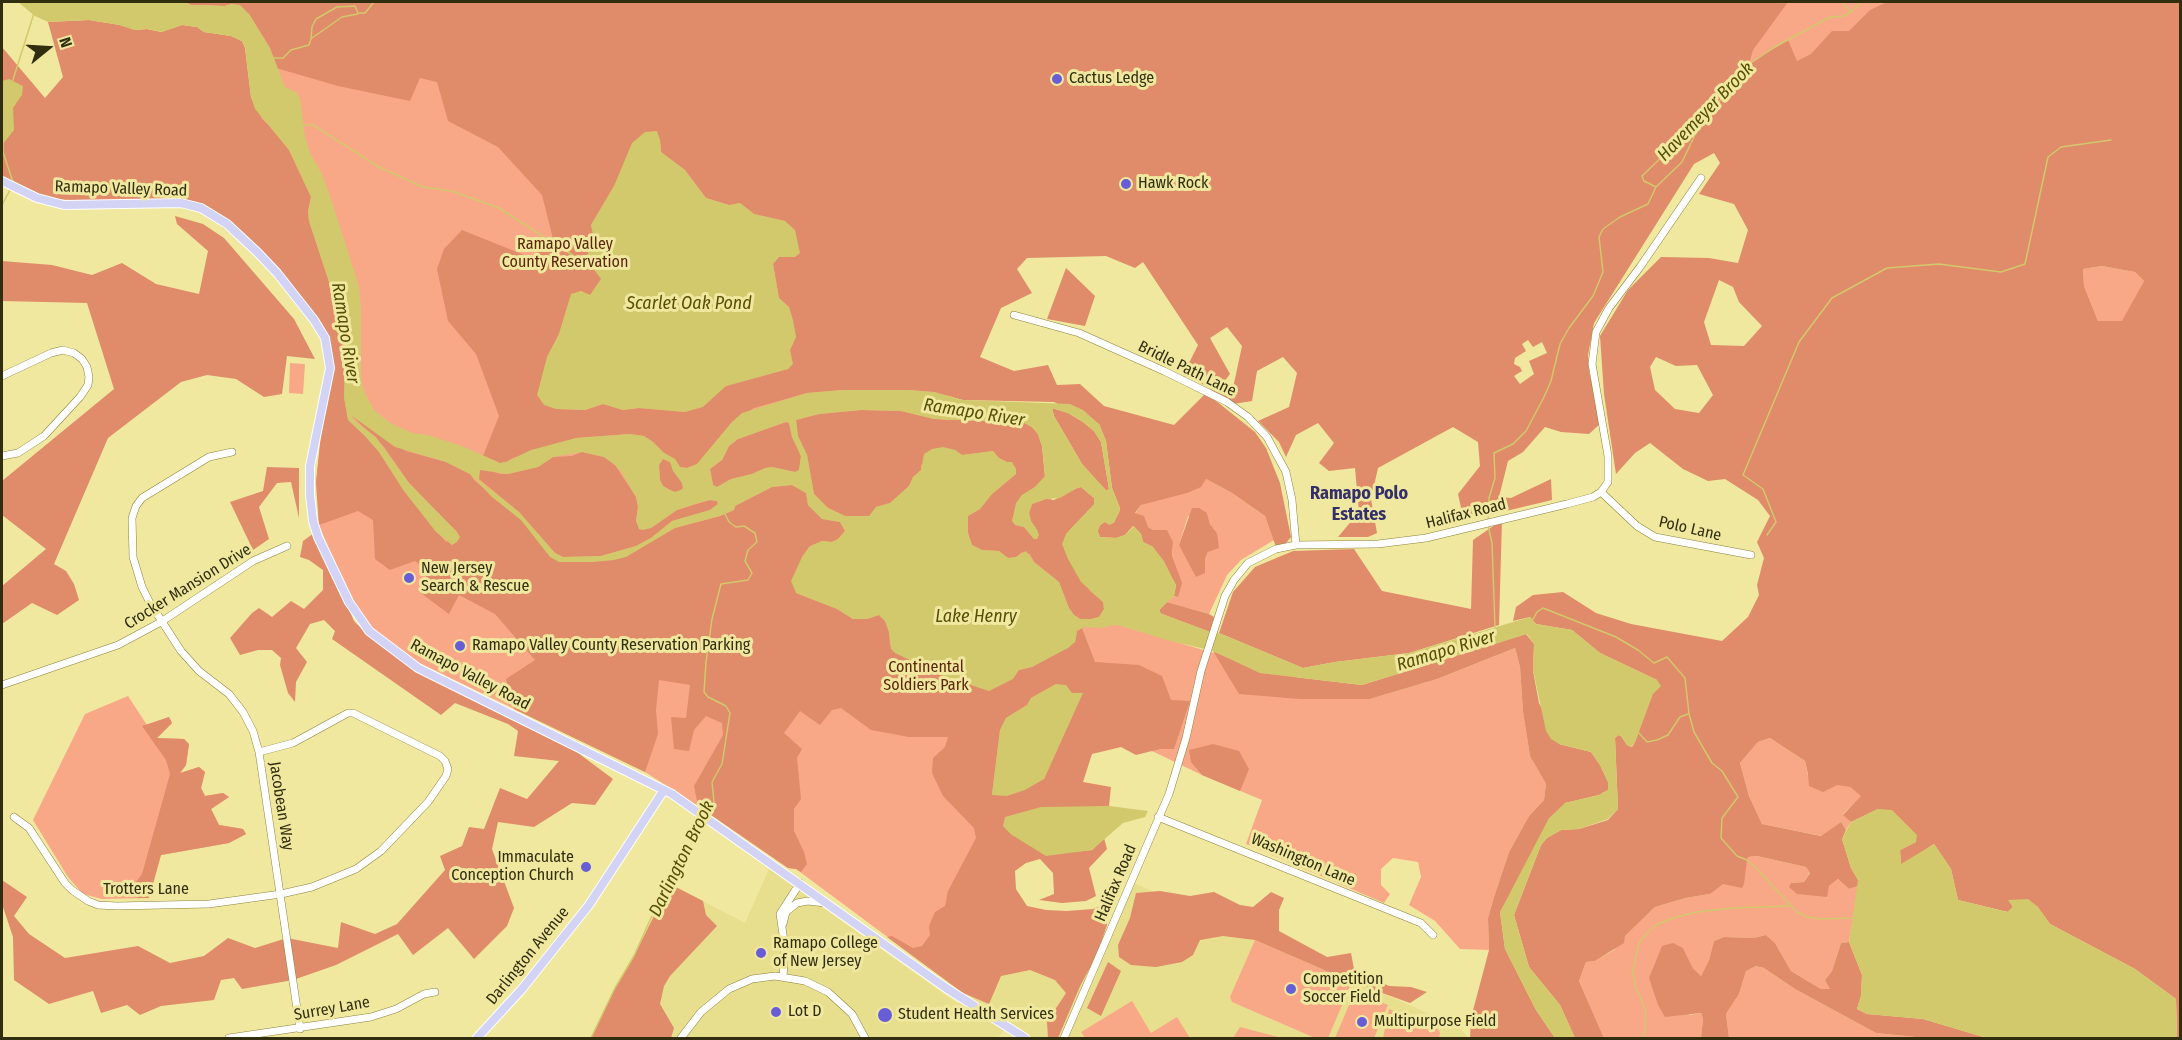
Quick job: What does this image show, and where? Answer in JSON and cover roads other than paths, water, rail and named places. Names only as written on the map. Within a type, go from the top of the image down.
[{"type":"main road","name":"Ramapo Valley Road","points":[[2,181],[37,198],[64,205],[172,202],[191,205],[210,212],[240,235],[277,273],[314,320],[328,348],[330,377],[310,466],[311,507],[315,529],[322,547],[361,622],[396,653],[418,668],[664,790],[830,904],[946,988],[1025,1038]]},
{"type":"main road","name":"Darlington Avenue","points":[[477,1038],[530,980],[600,890],[664,790]]},
{"type":"street","points":[[1601,492],[1608,482],[1608,456],[1592,364],[1596,332],[1608,308],[1640,267],[1701,178]]},
{"type":"street","name":"Bridle Path Lane","points":[[1014,315],[1079,333],[1212,394],[1248,417],[1267,437],[1286,472],[1292,500],[1296,545]]},
{"type":"street","points":[[2,376],[51,353],[63,350],[74,353],[82,359],[89,377],[88,385],[80,397],[44,436],[18,453],[2,456]]},
{"type":"street","name":"Jacobean Way","points":[[232,452],[209,457],[142,498],[133,513],[131,525],[133,557],[142,587],[161,622],[189,661],[229,694],[243,712],[253,731],[259,752],[300,1029]]},
{"type":"street","name":"Halifax Road","points":[[1064,1038],[1169,794],[1214,628],[1228,589],[1241,571],[1253,560],[1267,552],[1296,545],[1402,542],[1450,533],[1593,498],[1601,492]]},
{"type":"street","name":"Polo Lane","points":[[1601,492],[1637,526],[1655,537],[1751,555]]},
{"type":"street","name":"Crocker Mansion Drive","points":[[2,685],[102,651],[135,637],[231,574],[262,556],[287,546]]},
{"type":"street","name":"Trotters Lane","points":[[14,817],[29,828],[72,890],[88,901],[98,905],[117,906],[209,904],[281,894],[327,882],[369,861],[428,802],[446,776],[448,769],[440,756],[353,713],[348,713],[293,743],[259,752]]},
{"type":"street","name":"Washington Lane","points":[[1158,817],[1420,923],[1433,935]]},
{"type":"street","points":[[783,977],[785,958],[780,914],[800,883]]},
{"type":"street","points":[[782,930],[786,912],[797,903],[808,901],[830,904]]},
{"type":"street","points":[[681,1038],[701,1012],[729,989],[760,977],[783,977],[805,981],[828,992],[852,1014],[865,1038]]},
{"type":"street","name":"Surrey Lane","points":[[229,1038],[371,1017],[396,1009],[424,994],[435,992]]},
{"type":"water","points":[[18,2],[184,2],[191,5],[225,6],[232,4],[240,5],[249,14],[270,48],[285,87],[296,92],[300,98],[305,136],[310,153],[329,193],[359,286],[363,389],[374,410],[392,424],[413,433],[428,435],[462,446],[500,463],[531,450],[576,438],[630,434],[644,436],[675,459],[680,467],[687,468],[697,464],[742,413],[807,393],[842,390],[909,390],[934,392],[963,400],[1070,404],[1083,410],[1099,424],[1106,441],[1112,488],[1120,508],[1114,523],[1109,525],[1105,522],[1100,525],[1098,531],[1100,537],[1116,538],[1125,535],[1134,526],[1141,534],[1143,542],[1153,547],[1164,561],[1176,585],[1174,596],[1160,609],[1162,614],[1219,633],[1303,668],[1409,653],[1530,617],[1536,624],[1572,630],[1600,653],[1657,680],[1661,686],[1653,694],[1635,742],[1631,747],[1621,736],[1618,735],[1615,738],[1618,809],[1608,819],[1579,829],[1561,830],[1547,838],[1541,845],[1514,915],[1529,967],[1560,1005],[1575,1038],[1555,1038],[1536,1010],[1505,949],[1500,912],[1549,818],[1565,803],[1599,795],[1608,790],[1608,782],[1591,752],[1559,744],[1551,739],[1546,731],[1533,670],[1534,644],[1527,634],[1362,685],[1260,673],[1213,651],[1122,626],[1084,627],[1077,631],[1075,642],[1068,648],[1032,667],[1019,670],[1013,679],[989,691],[943,676],[895,653],[891,649],[885,621],[879,615],[867,619],[853,619],[837,609],[796,593],[791,581],[810,546],[822,541],[832,542],[845,531],[840,522],[822,519],[808,505],[806,493],[792,485],[772,487],[720,516],[675,528],[626,557],[593,562],[559,562],[550,557],[521,520],[492,497],[470,474],[446,462],[395,447],[352,416],[376,437],[409,483],[457,532],[460,537],[452,545],[436,532],[404,491],[379,452],[348,420],[344,397],[345,366],[342,342],[329,282],[309,221],[308,211],[311,197],[289,150],[255,109],[242,41],[231,36],[204,32],[197,27],[182,25],[162,32],[147,29],[135,30],[89,20],[48,22],[35,16]],"holes":[[[1052,408],[1068,413],[1094,431],[1101,442],[1109,489],[1107,491],[1082,464],[1054,416]],[[861,410],[901,411],[934,419],[1024,423],[1032,427],[1038,434],[1042,446],[1045,476],[1016,503],[1012,521],[1015,525],[1024,527],[1034,539],[1037,539],[1039,535],[1029,513],[1032,504],[1046,499],[1060,498],[1081,487],[1094,498],[1094,504],[1066,534],[1062,544],[1081,582],[1103,602],[1104,609],[1099,617],[1080,619],[1074,615],[1059,582],[1034,562],[1026,551],[1016,557],[1008,558],[999,551],[982,550],[972,545],[968,533],[968,516],[980,509],[992,494],[1016,474],[1012,462],[999,458],[993,451],[962,455],[955,450],[943,447],[932,449],[924,454],[921,470],[913,477],[909,486],[890,503],[876,507],[869,516],[845,516],[828,508],[814,494],[807,455],[798,436],[796,420],[819,414]],[[786,422],[789,423],[792,437],[801,456],[799,470],[795,472],[772,467],[765,468],[731,479],[717,487],[713,485],[710,469],[722,460],[729,446],[738,439]],[[582,452],[604,457],[622,473],[636,497],[638,507],[636,521],[639,529],[643,530],[651,528],[677,510],[710,500],[717,501],[718,504],[710,510],[672,521],[651,538],[636,546],[601,556],[563,557],[555,553],[519,512],[479,480],[480,470],[508,474],[538,467],[553,457]],[[663,459],[670,462],[673,471],[682,483],[681,490],[675,492],[663,486],[660,480],[659,465]]]},
{"type":"water","points":[[9,79],[23,86],[22,95],[13,108],[14,130],[3,144],[2,81]]},
{"type":"water","name":"Scarlet Oak Pond","points":[[657,131],[661,152],[685,170],[706,198],[729,205],[740,203],[754,214],[785,221],[795,230],[800,253],[795,257],[779,257],[773,264],[779,298],[789,307],[793,320],[796,337],[790,350],[793,364],[788,369],[726,386],[703,407],[685,412],[639,408],[623,410],[603,404],[585,410],[556,409],[544,405],[537,395],[547,357],[559,334],[571,294],[581,291],[590,295],[601,279],[586,259],[594,238],[591,225],[614,186],[632,143],[645,132]]},
{"type":"water","points":[[1056,684],[1066,685],[1072,693],[1083,693],[1044,779],[1025,790],[1007,796],[992,795],[1000,730],[1006,718],[1027,705],[1031,698]]},
{"type":"water","points":[[1109,806],[1148,811],[1145,817],[1123,823],[1092,850],[1046,856],[1012,835],[1003,826],[1005,817],[1041,807]]},
{"type":"water","points":[[1878,809],[1892,810],[1917,835],[1916,842],[1900,850],[1901,864],[1934,844],[1951,869],[1958,900],[2007,912],[2013,907],[2008,900],[2028,899],[2037,906],[2050,924],[2135,969],[2176,999],[2176,1038],[1987,1038],[1923,1019],[1867,1014],[1857,1009],[1861,995],[1862,975],[1849,942],[1858,880],[1851,868],[1842,839],[1851,822]]},
{"type":"waterway","points":[[271,58],[283,58],[291,50],[309,45],[316,19],[337,7],[355,6],[358,13],[365,13],[374,2]]},
{"type":"waterway","points":[[1842,2],[1851,12]]},
{"type":"waterway","name":"Havemeyer Brook","points":[[1705,115],[1714,108],[1748,65],[1773,48],[1830,17],[1844,16],[1861,2]]},
{"type":"waterway","points":[[12,83],[34,13]]},
{"type":"waterway","points":[[312,38],[342,17],[358,14]]},
{"type":"waterway","name":"Havemeyer Brook","points":[[1488,520],[1489,498],[1495,478],[1494,453],[1513,444],[1526,431],[1544,397],[1551,381],[1560,344],[1593,296],[1603,272],[1599,237],[1603,229],[1620,217],[1648,204],[1656,187],[1682,162],[1704,116]]},
{"type":"waterway","name":"Havemeyer Brook","points":[[1656,187],[1644,181],[1642,176],[1702,118]]},
{"type":"waterway","points":[[302,125],[313,125],[379,167],[423,187],[452,191],[499,208],[574,256]]},
{"type":"waterway","points":[[1767,535],[1776,522],[1763,489],[1743,475],[1799,342],[1832,298],[1887,268],[1939,264],[2001,272],[2025,264],[2048,157],[2061,147],[2111,140]]},
{"type":"waterway","points":[[3,143],[3,152],[13,182]]},
{"type":"waterway","points":[[2,205],[10,190]]},
{"type":"waterway","points":[[578,259],[586,259]]},
{"type":"waterway","name":"Darlington Brook","points":[[708,815],[714,802],[712,782],[722,764],[730,713],[726,706],[708,697],[704,692],[712,619],[721,584],[748,580],[752,573],[745,561],[748,550],[757,542],[755,533],[744,526],[736,527],[729,522],[725,514]]},
{"type":"waterway","name":"Havemeyer Brook","points":[[1488,525],[1492,543],[1495,627]]},
{"type":"waterway","points":[[1532,621],[1537,612],[1543,608],[1616,637],[1654,663],[1667,657],[1685,678],[1689,714],[1694,732],[1712,763],[1722,771],[1738,797],[1722,818],[1721,838],[1737,856],[1747,860],[1758,870],[1797,912],[1807,917],[1820,919],[1851,918]]},
{"type":"waterway","points":[[1638,732],[1647,742],[1657,740],[1668,735],[1680,717],[1688,714]]},
{"type":"waterway","name":"Darlington Brook","points":[[591,1038],[650,920],[704,821]]},
{"type":"waterway","points":[[1644,1038],[1646,1011],[1636,988],[1633,971],[1639,943],[1647,933],[1656,925],[1697,912],[1789,906]]},
{"type":"place","name":"Cactus Ledge","points":[[1057,79]]},
{"type":"place","name":"Hawk Rock","points":[[1126,184]]},
{"type":"place","name":"New Jersey Search & Rescue","points":[[409,578]]},
{"type":"place","name":"Ramapo Valley County Reservation Parking","points":[[460,646]]},
{"type":"place","name":"Immaculate Conception Church","points":[[586,867]]},
{"type":"place","name":"Ramapo College of New Jersey","points":[[761,953]]},
{"type":"place","name":"Competition Soccer Field","points":[[1291,989]]},
{"type":"place","name":"Lot D","points":[[776,1012]]},
{"type":"place","name":"Student Health Services","points":[[885,1015]]},
{"type":"place","name":"Multipurpose Field","points":[[1362,1022]]},
{"type":"district","name":"Ramapo Polo Estates","points":[[1359,504]]},
{"type":"park label","name":"Ramapo Valley County Reservation","points":[[565,254]]},
{"type":"park label","name":"Continental Soldiers Park","points":[[926,677]]},
{"type":"water label","name":"Ramapo River","points":[[345,333]]},
{"type":"water label","name":"Ramapo River","points":[[974,413]]},
{"type":"water label","name":"Lake Henry","points":[[976,617]]},
{"type":"water label","name":"Ramapo River","points":[[1446,651]]}]
